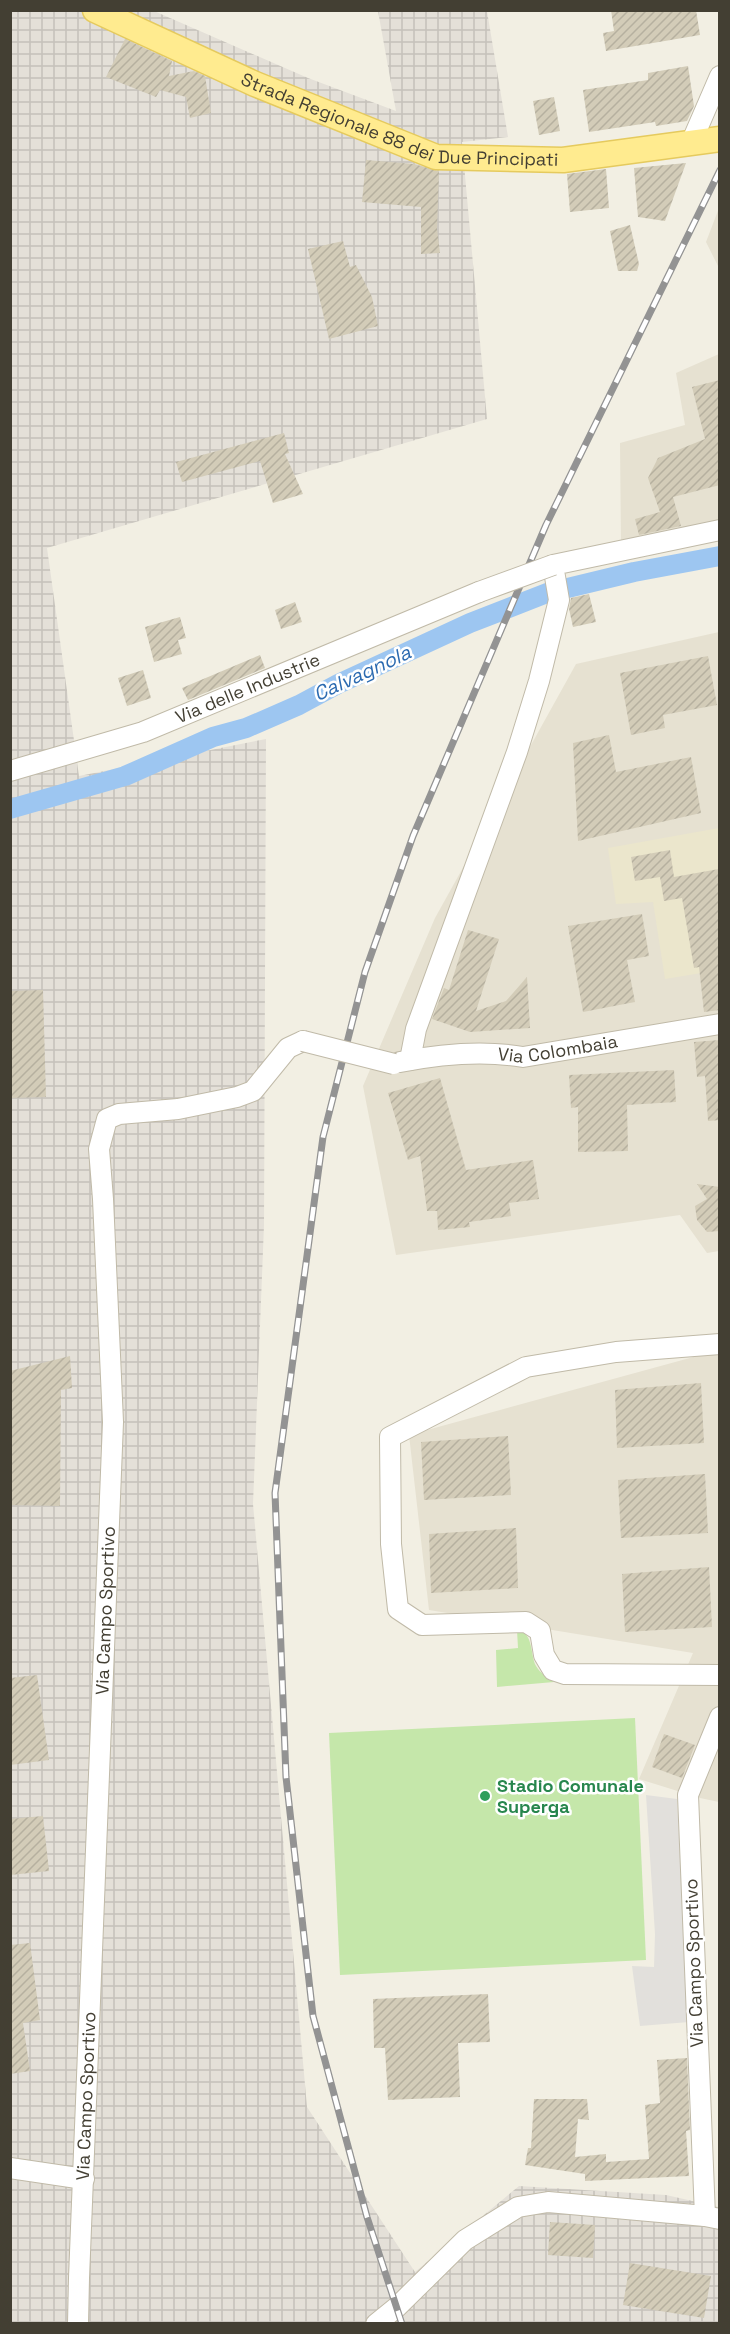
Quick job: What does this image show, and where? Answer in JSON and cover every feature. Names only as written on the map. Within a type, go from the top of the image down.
[{"type":"main road","name":"Strada Regionale 88 dei Due Principati","points":[[95,10],[255,84],[436,157],[563,160],[720,139]]},
{"type":"street","points":[[691,143],[720,76]]},
{"type":"street","name":"Via delle Industrie","points":[[10,771],[142,732],[479,592],[556,582],[720,530]]},
{"type":"street","points":[[402,1062],[517,752],[539,681],[556,582]]},
{"type":"street","name":"Via Colombaia","points":[[402,1062],[440,1054],[501,1053],[523,1057],[720,1024]]},
{"type":"street","name":"Via Campo Sportivo","points":[[78,2324],[113,1422],[99,1149],[102,1131],[107,1119],[119,1114],[178,1108],[237,1097],[253,1091],[288,1048],[303,1041],[402,1062]]},
{"type":"street","points":[[720,1344],[616,1352],[526,1367],[390,1437],[391,1544],[398,1610],[422,1625],[526,1622],[540,1631],[544,1655],[553,1670],[565,1674],[720,1675]]},
{"type":"street","name":"Via Campo Sportivo","points":[[712,2217],[688,1795],[720,1717]]},
{"type":"street","points":[[10,2168],[84,2179]]},
{"type":"street","points":[[376,2324],[397,2307],[465,2240],[518,2207],[548,2202],[712,2217]]},
{"type":"shaded area","points":[[11,11],[154,11],[308,78],[396,111],[378,11],[487,11],[508,137],[462,142],[487,419],[47,548],[79,776],[266,739],[264,1225],[253,1504],[307,2107],[415,2272],[519,2186],[666,2195],[719,2207],[719,2323],[11,2324]]},
{"type":"shaded area","points":[[719,208],[719,268],[706,242]]},
{"type":"shaded area","points":[[719,354],[719,532],[621,545],[620,443],[685,425],[676,373]]},
{"type":"shaded area","points":[[719,632],[719,1251],[707,1253],[680,1215],[396,1255],[363,1086],[435,918],[576,664]]},
{"type":"shaded area","points":[[719,828],[719,970],[665,979],[653,902],[616,904],[608,848]]},
{"type":"shaded area","points":[[719,1350],[719,1802],[639,1779],[693,1653],[429,1610],[409,1435]]},
{"type":"shaded area","points":[[646,1795],[677,1799],[689,2022],[640,2026],[632,1966],[654,1967],[655,1934]]},
{"type":"green space","points":[[517,1630],[529,1639],[538,1669],[554,1682],[497,1687],[496,1650],[518,1648]]},
{"type":"green space","name":"Stadio Comunale Superga","points":[[635,1718],[646,1960],[340,1975],[329,1733]]},
{"type":"building","points":[[611,10],[696,10],[700,35],[606,51],[603,33],[614,31]]},
{"type":"building","points":[[125,39],[172,61],[169,76],[194,71],[205,76],[211,113],[190,118],[186,97],[160,90],[156,97],[106,77]]},
{"type":"building","points":[[688,66],[694,106],[687,121],[656,126],[655,122],[589,132],[583,90],[648,80],[648,73]]},
{"type":"building","points":[[554,97],[560,131],[539,135],[533,101]]},
{"type":"building","points":[[366,160],[414,164],[439,171],[437,229],[440,253],[421,254],[421,207],[362,202]]},
{"type":"building","points":[[686,163],[665,221],[638,217],[634,168]]},
{"type":"building","points":[[606,169],[609,208],[570,212],[567,174]]},
{"type":"building","points":[[630,225],[639,264],[637,271],[618,271],[610,231]]},
{"type":"building","points":[[343,241],[350,267],[356,265],[372,297],[378,326],[329,339],[308,249]]},
{"type":"building","points":[[720,380],[720,485],[673,497],[681,526],[639,535],[635,519],[660,512],[648,478],[658,458],[705,439],[692,387]]},
{"type":"building","points":[[284,433],[289,453],[285,454],[303,494],[273,503],[260,461],[182,482],[176,462]]},
{"type":"building","points":[[589,594],[596,622],[573,627],[569,609],[571,598]]},
{"type":"building","points":[[295,602],[302,622],[281,629],[275,610]]},
{"type":"building","points":[[180,617],[186,638],[178,640],[182,654],[154,662],[145,627]]},
{"type":"building","points":[[260,655],[265,668],[188,700],[182,688]]},
{"type":"building","points":[[708,656],[717,705],[663,715],[665,728],[631,735],[620,673]]},
{"type":"building","points":[[143,670],[151,698],[127,706],[118,678]]},
{"type":"building","points":[[609,735],[616,772],[691,757],[701,813],[578,841],[573,743]]},
{"type":"building","points":[[670,850],[674,877],[719,869],[720,1010],[704,1012],[699,967],[694,968],[682,898],[664,901],[660,877],[635,881],[631,857]]},
{"type":"building","points":[[642,914],[649,956],[627,960],[635,1002],[583,1012],[568,926]]},
{"type":"building","points":[[468,930],[499,939],[476,1011],[506,1001],[527,977],[530,1028],[470,1032],[432,1019],[444,988],[449,990]]},
{"type":"building","points":[[43,990],[46,1097],[10,1098],[10,991]]},
{"type":"building","points":[[720,1040],[720,1120],[708,1121],[705,1076],[697,1077],[694,1042]]},
{"type":"building","points":[[674,1070],[676,1102],[627,1105],[628,1151],[578,1152],[578,1107],[571,1108],[569,1075]]},
{"type":"building","points":[[440,1078],[466,1170],[533,1160],[539,1199],[509,1203],[511,1216],[469,1222],[470,1227],[438,1230],[437,1211],[427,1211],[420,1156],[408,1160],[388,1093]]},
{"type":"building","points":[[697,1184],[720,1187],[720,1231],[707,1232],[697,1220],[695,1206],[707,1199]]},
{"type":"building","points":[[70,1356],[72,1388],[61,1390],[60,1506],[10,1505],[10,1371]]},
{"type":"building","points":[[701,1383],[704,1443],[617,1448],[615,1390]]},
{"type":"building","points":[[508,1436],[511,1495],[424,1500],[421,1442]]},
{"type":"building","points":[[705,1474],[708,1533],[621,1538],[618,1480]]},
{"type":"building","points":[[516,1528],[518,1588],[431,1593],[429,1534]]},
{"type":"building","points":[[709,1567],[712,1627],[625,1632],[622,1574]]},
{"type":"building","points":[[37,1675],[49,1760],[10,1765],[10,1678]]},
{"type":"building","points":[[664,1734],[695,1745],[682,1778],[652,1767]]},
{"type":"building","points":[[43,1816],[49,1871],[10,1875],[10,1819]]},
{"type":"building","points":[[30,1943],[40,2020],[23,2023],[30,2071],[10,2074],[10,1945]]},
{"type":"building","points":[[488,1994],[490,2042],[458,2043],[460,2097],[388,2100],[385,2048],[374,2048],[373,1999]]},
{"type":"building","points":[[687,2058],[690,2130],[686,2131],[689,2176],[585,2181],[585,2174],[525,2165],[528,2148],[531,2148],[534,2099],[587,2099],[589,2120],[578,2119],[575,2157],[606,2154],[606,2162],[649,2159],[645,2105],[660,2103],[657,2060]]},
{"type":"building","points":[[550,2222],[595,2225],[593,2258],[548,2255]]},
{"type":"building","points":[[630,2263],[711,2276],[704,2318],[623,2305]]},
{"type":"waterway","name":"Calvagnola","points":[[10,809],[125,776],[213,737],[246,728],[470,623],[547,593],[634,572],[720,556]]},
{"type":"railway","points":[[402,2324],[367,2217],[313,2016],[286,1777],[275,1493],[323,1137],[365,972],[413,836],[546,525],[720,170]]},
{"type":"place","name":"Stadio Comunale Superga","points":[[485,1796]]}]
